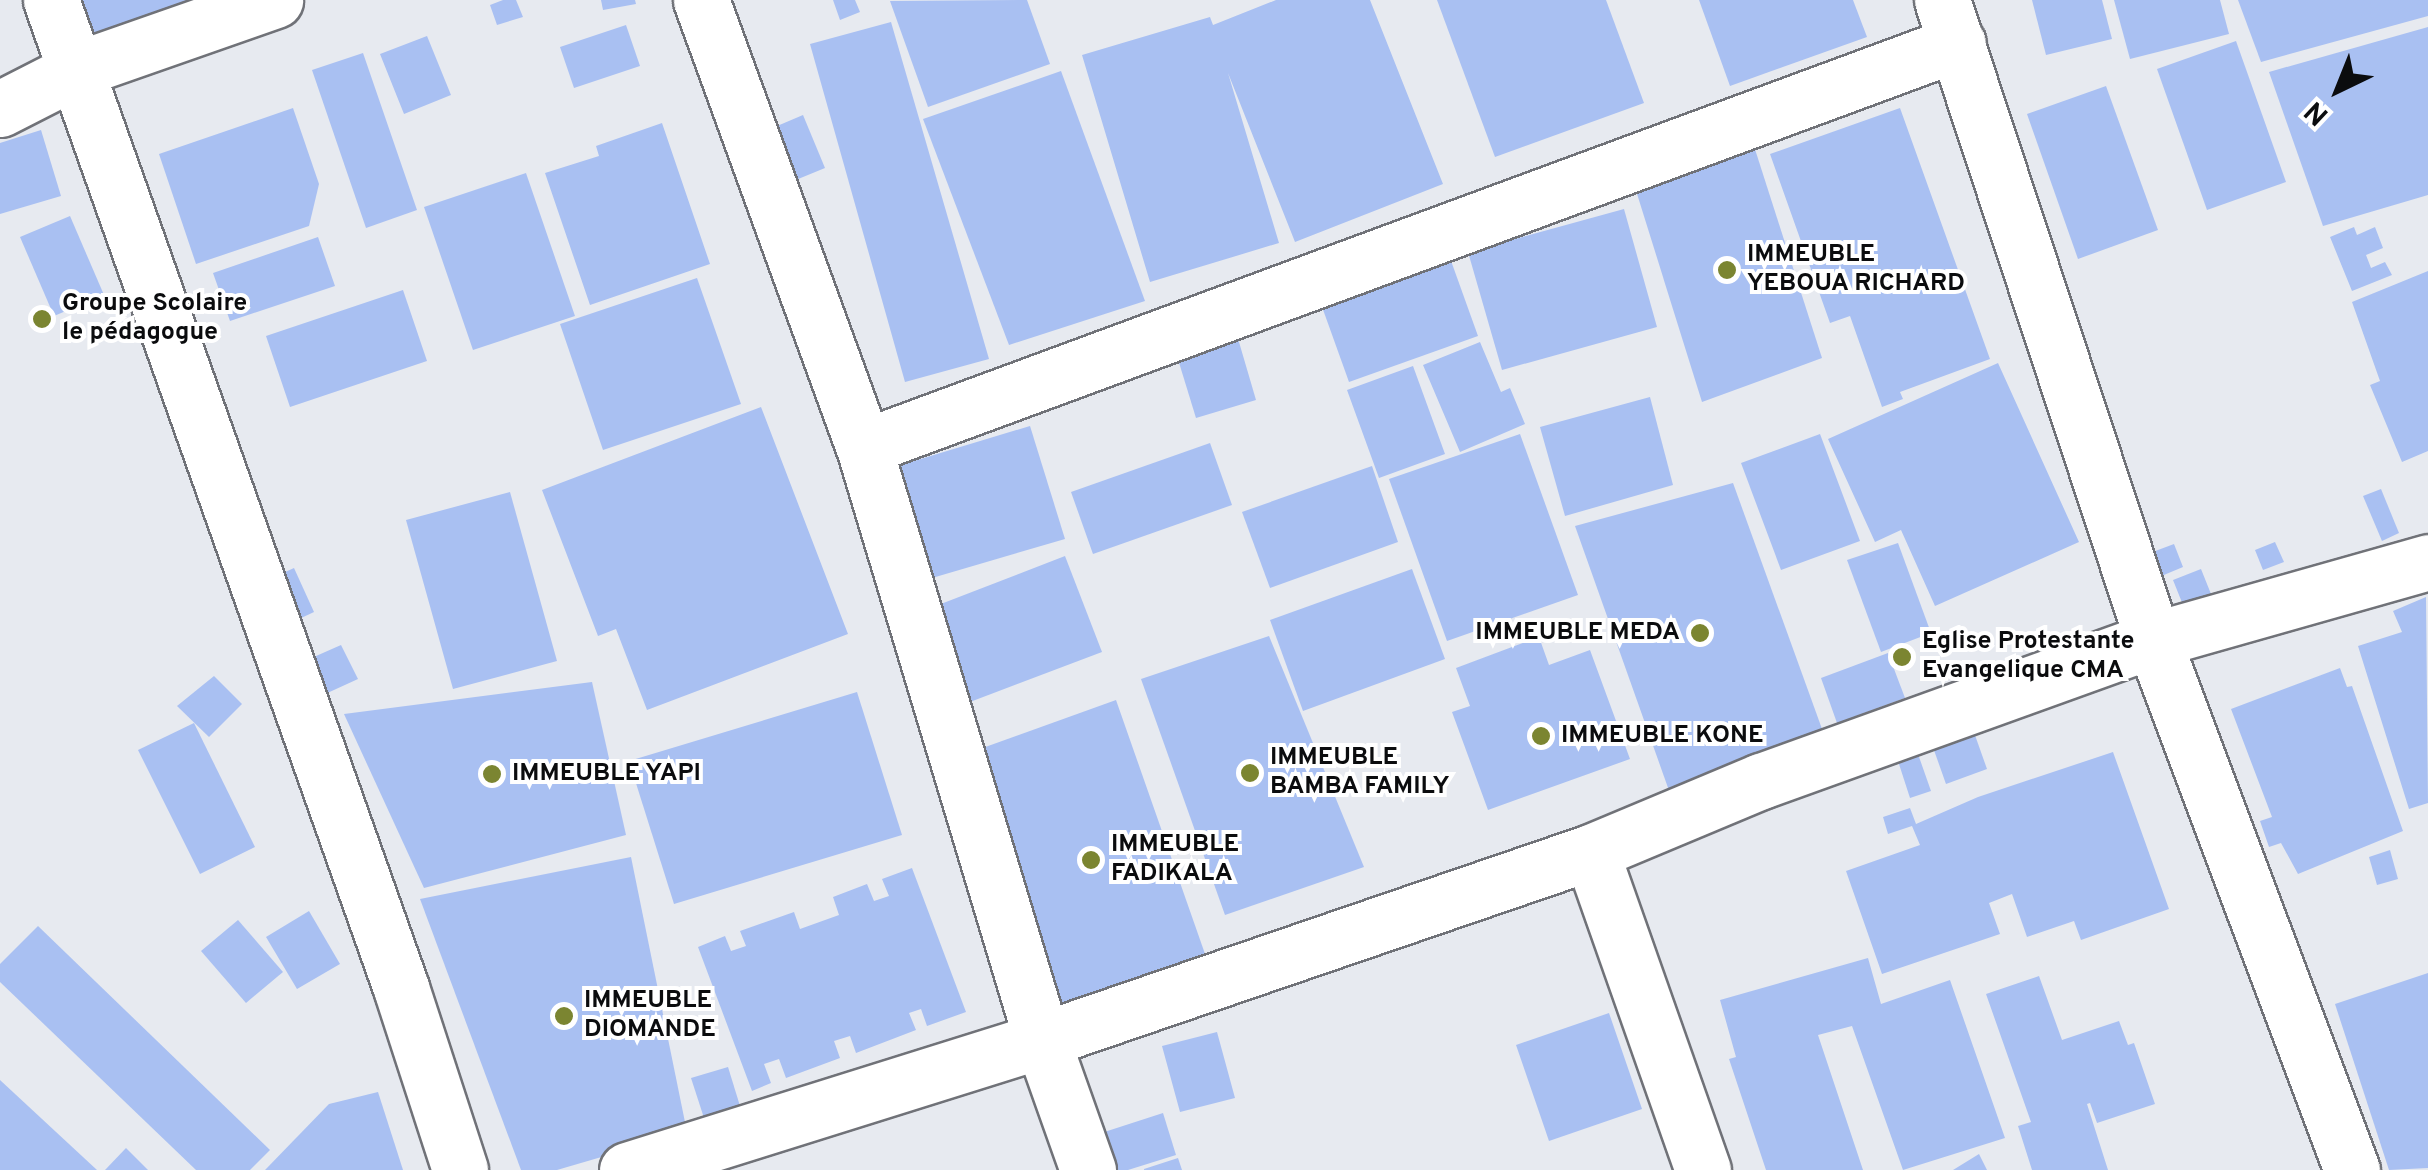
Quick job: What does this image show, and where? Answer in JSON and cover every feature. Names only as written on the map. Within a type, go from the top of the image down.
[{"type":"street","points":[[51,0],[401,988],[460,1170]]},
{"type":"street","points":[[0,109],[78,68],[275,0]]},
{"type":"street","points":[[701,0],[864,447],[1042,1040],[1088,1170]]},
{"type":"street","points":[[864,447],[1950,22],[2153,640],[2352,1170]]},
{"type":"street","points":[[627,1170],[706,1160],[1590,852],[1761,780],[2153,640],[2428,562]]},
{"type":"street","points":[[1590,852],[1702,1170]]},
{"type":"building","points":[[72,0],[221,0],[86,53]]},
{"type":"building","points":[[516,0],[523,17],[497,25],[490,5]]},
{"type":"building","points":[[601,0],[635,0],[636,4],[603,10]]},
{"type":"building","points":[[833,0],[855,0],[860,12],[840,20]]},
{"type":"building","points":[[1027,0],[1050,64],[928,107],[890,1]]},
{"type":"building","points":[[1276,0],[1370,0],[1443,184],[1295,242],[1228,73],[1279,243],[1150,282],[1082,55],[1210,17],[1213,25]]},
{"type":"building","points":[[1437,0],[1606,0],[1644,103],[1495,157]]},
{"type":"building","points":[[1699,0],[1853,0],[1867,37],[1730,86]]},
{"type":"building","points":[[2032,0],[2102,0],[2112,39],[2046,55]]},
{"type":"building","points":[[2114,0],[2220,0],[2229,34],[2130,59]]},
{"type":"building","points":[[2238,0],[2428,0],[2428,16],[2261,62]]},
{"type":"building","points":[[891,22],[989,359],[905,382],[810,44]]},
{"type":"building","points":[[626,25],[640,66],[574,88],[560,47]]},
{"type":"building","points":[[2428,27],[2428,195],[2323,226],[2269,72]]},
{"type":"building","points":[[427,36],[451,95],[404,114],[380,54]]},
{"type":"building","points":[[2236,41],[2286,182],[2207,210],[2157,69]]},
{"type":"building","points":[[363,53],[417,210],[366,228],[312,70]]},
{"type":"building","points":[[1061,71],[1145,301],[1009,345],[923,119]]},
{"type":"building","points":[[2106,86],[2158,230],[2078,259],[2027,114]]},
{"type":"building","points":[[293,108],[319,184],[309,226],[196,264],[159,154]]},
{"type":"building","points":[[1900,108],[1990,359],[1900,392],[1903,399],[1882,407],[1850,316],[1830,323],[1770,154]]},
{"type":"building","points":[[803,115],[825,168],[786,184],[763,132]]},
{"type":"building","points":[[662,123],[710,264],[590,305],[545,173],[599,156],[596,146]]},
{"type":"building","points":[[41,130],[61,196],[0,214],[0,143]]},
{"type":"building","name":"IMMEUBLE YEBOUA RICHARD","points":[[1753,143],[1822,358],[1702,402],[1633,181]]},
{"type":"building","points":[[526,173],[575,316],[473,350],[424,207]]},
{"type":"building","points":[[1624,209],[1657,327],[1502,370],[1468,252]]},
{"type":"building","points":[[70,216],[104,295],[54,316],[20,237]]},
{"type":"building","points":[[2354,227],[2357,235],[2375,227],[2383,248],[2366,255],[2371,268],[2385,262],[2392,275],[2352,291],[2330,237]]},
{"type":"building","points":[[318,237],[335,286],[230,321],[213,273]]},
{"type":"building","points":[[1450,258],[1478,336],[1349,382],[1321,304]]},
{"type":"building","points":[[2428,271],[2428,451],[2402,462],[2370,385],[2380,381],[2352,302]]},
{"type":"building","points":[[697,278],[741,404],[603,450],[560,324]]},
{"type":"building","points":[[403,290],[427,361],[290,407],[266,336]]},
{"type":"building","points":[[1234,325],[1256,400],[1196,418],[1173,343]]},
{"type":"building","points":[[1480,342],[1501,392],[1510,388],[1525,424],[1460,452],[1423,365]]},
{"type":"building","points":[[1998,363],[2079,542],[1935,606],[1901,530],[1875,542],[1828,439]]},
{"type":"building","points":[[1413,366],[1445,454],[1379,478],[1347,390]]},
{"type":"building","points":[[1650,397],[1673,485],[1565,516],[1540,427]]},
{"type":"building","points":[[761,407],[848,634],[647,710],[616,629],[598,636],[542,490]]},
{"type":"building","points":[[1030,426],[1065,539],[915,583],[881,471]]},
{"type":"building","points":[[1520,434],[1578,595],[1447,641],[1389,479]]},
{"type":"building","points":[[1820,434],[1860,541],[1781,570],[1741,463]]},
{"type":"building","points":[[1210,443],[1232,505],[1093,554],[1071,492]]},
{"type":"building","points":[[1372,466],[1398,542],[1270,588],[1242,512]]},
{"type":"building","name":"IMMEUBLE MEDA","points":[[1733,483],[1826,740],[1672,799],[1575,526]]},
{"type":"building","points":[[2381,489],[2399,533],[2382,541],[2363,496]]},
{"type":"building","points":[[510,492],[557,661],[453,689],[406,520]]},
{"type":"building","points":[[2275,542],[2284,562],[2263,570],[2255,550]]},
{"type":"building","points":[[1898,543],[1931,633],[1881,652],[1847,560]]},
{"type":"building","points":[[2174,544],[2183,567],[2159,577],[2150,553]]},
{"type":"building","points":[[1065,556],[1102,652],[970,702],[933,607]]},
{"type":"building","points":[[294,568],[314,612],[282,627],[261,583]]},
{"type":"building","points":[[1412,569],[1445,659],[1303,711],[1270,620]]},
{"type":"building","points":[[2201,569],[2217,609],[2189,620],[2173,580]]},
{"type":"building","points":[[2426,597],[2428,803],[2409,809],[2358,646],[2402,632],[2393,611]]},
{"type":"building","name":"IMMEUBLE BAMBA FAMILY","points":[[1269,636],[1364,867],[1225,915],[1141,679]]},
{"type":"building","name":"IMMEUBLE KONE","points":[[1539,637],[1549,665],[1590,650],[1630,759],[1488,810],[1452,712],[1470,706],[1456,668]]},
{"type":"building","points":[[341,645],[358,679],[323,695],[307,660]]},
{"type":"building","points":[[1888,653],[1905,698],[1837,723],[1821,678]]},
{"type":"building","points":[[2340,668],[2347,687],[2352,686],[2403,831],[2298,874],[2281,843],[2269,847],[2260,821],[2272,817],[2231,709]]},
{"type":"building","points":[[214,676],[242,704],[209,737],[177,706]]},
{"type":"building","name":"IMMEUBLE YAPI","points":[[592,682],[626,835],[424,888],[344,714]]},
{"type":"building","points":[[857,692],[902,835],[674,904],[629,761]]},
{"type":"building","name":"IMMEUBLE FADIKALA","points":[[1116,700],[1211,971],[1054,1017],[977,750]]},
{"type":"building","points":[[1965,707],[1987,769],[1946,784],[1924,722]]},
{"type":"building","points":[[194,723],[255,847],[200,874],[138,750]]},
{"type":"building","points":[[2113,752],[2169,909],[2081,940],[2074,921],[2027,937],[2012,894],[1989,903],[2000,934],[1882,974],[1846,871],[1920,845],[1912,826],[1888,834],[1883,817],[1910,808],[1916,824],[1978,797]]},
{"type":"building","points":[[1918,754],[1931,791],[1910,798],[1898,761]]},
{"type":"building","points":[[2390,850],[2398,879],[2377,885],[2369,857]]},
{"type":"building","name":"IMMEUBLE DIOMANDE","points":[[631,857],[687,1132],[557,1170],[521,1170],[420,899]]},
{"type":"building","points":[[912,868],[966,1012],[927,1026],[921,1009],[909,1013],[916,1030],[856,1053],[850,1036],[834,1041],[840,1058],[786,1078],[779,1059],[764,1064],[771,1083],[752,1091],[698,947],[725,936],[731,951],[746,946],[740,931],[794,912],[800,929],[839,915],[833,897],[867,884],[874,901],[889,896],[882,879]]},
{"type":"building","points":[[309,911],[340,964],[297,989],[266,937]]},
{"type":"building","points":[[238,920],[283,972],[246,1003],[201,951]]},
{"type":"building","points":[[38,926],[270,1150],[250,1170],[196,1170],[0,982],[0,964]]},
{"type":"building","points":[[1868,958],[1881,1004],[1950,980],[2005,1138],[1903,1170],[1852,1026],[1818,1035],[1863,1170],[1766,1170],[1729,1059],[1736,1057],[1720,1000]]},
{"type":"building","points":[[2428,973],[2428,1168],[2389,1170],[2335,1004]]},
{"type":"building","points":[[2039,976],[2062,1040],[2119,1021],[2128,1045],[2134,1043],[2155,1104],[2097,1123],[2090,1103],[2087,1104],[2108,1170],[2032,1170],[2018,1126],[2031,1122],[1986,994]]},
{"type":"building","points":[[1609,1013],[1642,1109],[1549,1141],[1516,1045]]},
{"type":"building","points":[[1217,1032],[1235,1098],[1180,1112],[1162,1046]]},
{"type":"building","points":[[728,1067],[740,1106],[704,1118],[691,1078]]},
{"type":"building","points":[[0,1080],[97,1170],[0,1170]]},
{"type":"building","points":[[378,1092],[403,1170],[265,1170],[329,1104]]},
{"type":"building","points":[[1163,1113],[1176,1155],[1128,1170],[1103,1170],[1092,1136]]},
{"type":"building","points":[[126,1148],[148,1170],[105,1170]]},
{"type":"building","points":[[1979,1154],[1987,1170],[1953,1170]]},
{"type":"building","points":[[1178,1158],[1182,1170],[1144,1170],[1144,1169]]},
{"type":"place","name":"IMMEUBLE YEBOUA RICHARD","points":[[1727,270]]},
{"type":"place","name":"Groupe Scolaire le pédagogue","points":[[42,319]]},
{"type":"place","name":"IMMEUBLE MEDA","points":[[1700,633]]},
{"type":"place","name":"Eglise Protestante Evangelique CMA","points":[[1902,657]]},
{"type":"place","name":"IMMEUBLE KONE","points":[[1541,736]]},
{"type":"place","name":"IMMEUBLE BAMBA FAMILY","points":[[1250,773]]},
{"type":"place","name":"IMMEUBLE YAPI","points":[[492,774]]},
{"type":"place","name":"IMMEUBLE FADIKALA","points":[[1091,860]]},
{"type":"place","name":"IMMEUBLE DIOMANDE","points":[[564,1016]]}]
